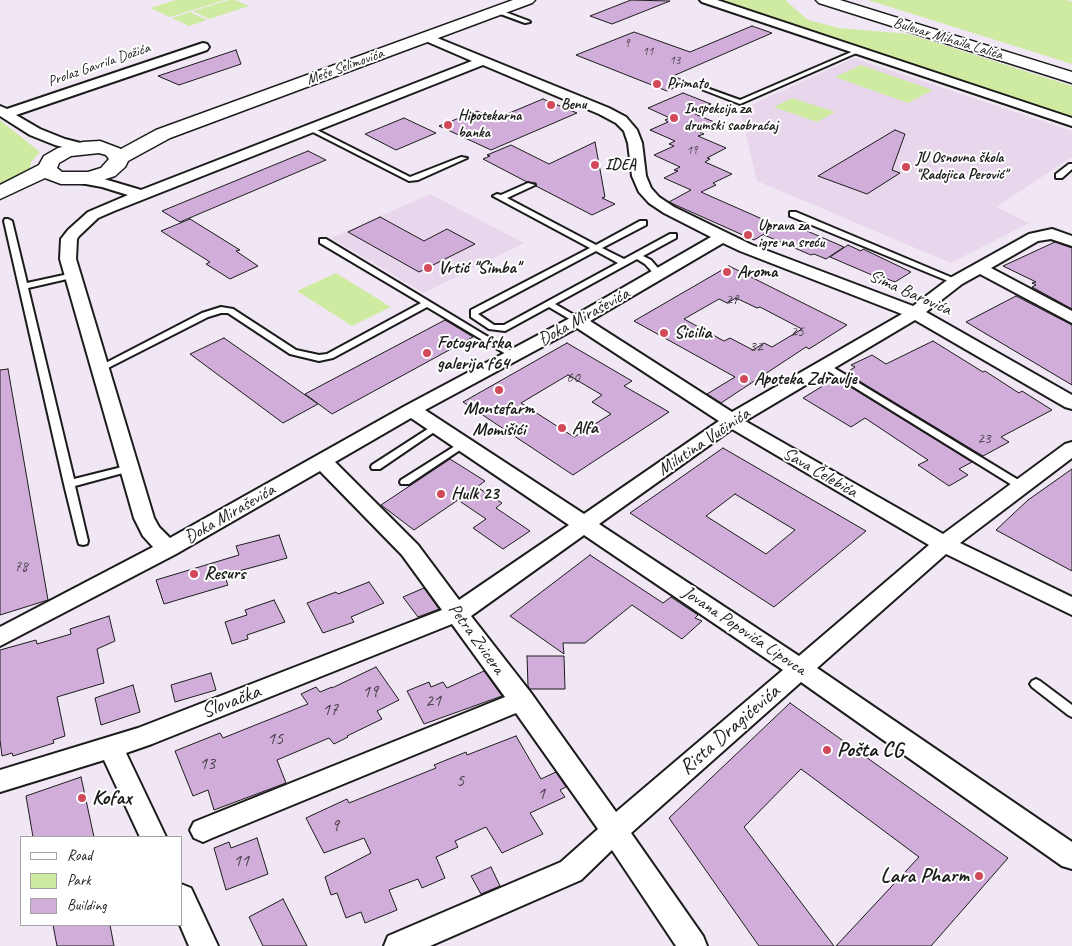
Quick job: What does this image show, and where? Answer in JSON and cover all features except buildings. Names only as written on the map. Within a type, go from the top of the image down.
[{"type":"street","name":"Meše Selimovića","points":[[163,134],[100,175],[60,172],[65,152],[163,134],[527,0]]},
{"type":"street","points":[[706,0],[1072,122]]},
{"type":"street","name":"Bulevar Mihaila Lalića","points":[[824,0],[1072,78]]},
{"type":"street","name":"Bulevar Mihaila Lalića","points":[[851,0],[1072,68]]},
{"type":"street","points":[[425,37],[621,120],[630,130],[635,143],[639,176],[644,189],[654,200],[669,210],[722,238]]},
{"type":"street","name":"Prolaz Gavrila Dožića","points":[[3,112],[204,46]]},
{"type":"street","name":"Đoka Miraševića","points":[[168,550],[147,526],[68,254],[69,239],[73,233],[93,216],[138,194],[312,129],[483,61]]},
{"type":"street","points":[[3,112],[35,132],[60,142],[113,151],[118,176],[138,194]]},
{"type":"street","points":[[35,132],[48,146],[60,172]]},
{"type":"street","points":[[0,193],[60,172],[138,194]]},
{"type":"street","name":"Milutina Vučinića","points":[[458,613],[731,421],[915,313],[956,281],[1034,237],[1052,234],[1072,241]]},
{"type":"street","name":"Đoka Miraševića","points":[[0,636],[168,550],[412,410],[578,321],[722,238]]},
{"type":"street","name":"Sima Barovića","points":[[722,238],[915,313],[1072,403]]},
{"type":"street","points":[[980,268],[1072,318]]},
{"type":"street","name":"Sava Čelebića","points":[[578,321],[731,421],[944,544],[1072,607]]},
{"type":"street","name":"Jovana Popovića Lipovca","points":[[412,410],[800,669],[1072,857]]},
{"type":"street","name":"Rista Dragićevića","points":[[398,946],[570,871],[944,544],[1072,448]]},
{"type":"street","name":"Petra Zvicera","points":[[322,461],[410,550],[522,700],[615,830]]},
{"type":"street","name":"Slovačka","points":[[0,782],[95,750],[111,748],[458,613]]},
{"type":"street","points":[[203,830],[522,700]]},
{"type":"street","points":[[111,748],[153,836]]},
{"type":"street","points":[[615,830],[693,946]]},
{"type":"street","points":[[182,899],[204,946]]},
{"type":"lane","points":[[496,11],[527,22]]},
{"type":"lane","points":[[699,87],[740,102],[858,51]]},
{"type":"lane","points":[[312,129],[409,179],[463,158]]},
{"type":"lane","points":[[1059,176],[1072,166]]},
{"type":"lane","points":[[531,186],[499,197],[625,263]]},
{"type":"lane","points":[[794,214],[956,281]]},
{"type":"lane","points":[[8,221],[83,541]]},
{"type":"lane","points":[[643,223],[474,313],[477,319],[491,327],[502,330],[673,236]]},
{"type":"lane","points":[[323,241],[514,355]]},
{"type":"lane","points":[[638,256],[648,262],[659,274]]},
{"type":"lane","points":[[24,286],[74,275]]},
{"type":"lane","points":[[100,368],[205,315],[221,310],[230,311],[293,352],[319,358],[330,356],[427,304]]},
{"type":"lane","points":[[550,304],[578,321]]},
{"type":"lane","points":[[826,366],[1021,486]]},
{"type":"lane","points":[[376,467],[437,426]]},
{"type":"lane","points":[[405,482],[463,444]]},
{"type":"lane","points":[[69,484],[130,468]]},
{"type":"lane","points":[[1036,684],[1072,712]]},
{"type":"shaded area","name":"JU Osnovna škola \"Radojica Perović\"","points":[[854,58],[1072,131],[1072,157],[996,207],[1029,223],[951,263],[757,181],[740,110]]},
{"type":"shaded area","name":"Vrtić \"Simba\"","points":[[430,194],[524,243],[424,293],[331,238]]},
{"type":"green space","points":[[176,0],[225,0],[170,17],[150,8]]},
{"type":"green space","points":[[229,0],[235,0],[249,6],[209,19],[193,11]]},
{"type":"green space","points":[[717,0],[785,0],[808,20],[839,28],[909,34],[1072,86],[1072,117]]},
{"type":"green space","points":[[868,0],[1067,0],[1072,2],[1072,64]]},
{"type":"green space","points":[[190,12],[207,20],[189,26],[172,18]]},
{"type":"green space","points":[[861,65],[933,90],[908,103],[835,77]]},
{"type":"green space","points":[[792,98],[835,112],[817,122],[774,107]]},
{"type":"green space","points":[[0,120],[40,152],[31,162],[29,174],[0,183]]},
{"type":"green space","points":[[336,273],[391,307],[352,326],[297,291]]},
{"type":"place","name":"Primato","points":[[657,84]]},
{"type":"place","name":"Benu","points":[[551,105]]},
{"type":"place","name":"Inspekcija za drumski saobraćaj","points":[[674,118]]},
{"type":"place","name":"Hipotekarna banka","points":[[448,125]]},
{"type":"place","name":"IDEA","points":[[595,165]]},
{"type":"place","name":"JU Osnovna škola \"Radojica Perović\"","points":[[906,167]]},
{"type":"place","name":"Uprava za igre na sreću","points":[[748,235]]},
{"type":"place","name":"Vrtić \"Simba\"","points":[[428,268]]},
{"type":"place","name":"Aroma","points":[[727,272]]},
{"type":"place","name":"Sicilia","points":[[664,333]]},
{"type":"place","name":"Fotografska galerija f64","points":[[427,353]]},
{"type":"place","name":"Apoteka Zdravlje","points":[[744,379]]},
{"type":"place","name":"Montefarm Momišići","points":[[499,390]]},
{"type":"place","name":"Alfa","points":[[562,428]]},
{"type":"place","name":"Hulk 23","points":[[441,494]]},
{"type":"place","name":"Resurs","points":[[194,574]]},
{"type":"place","name":"Pošta CG","points":[[827,750]]},
{"type":"place","name":"Kofax","points":[[82,798]]},
{"type":"place","name":"Lara Pharm","points":[[979,876]]}]
